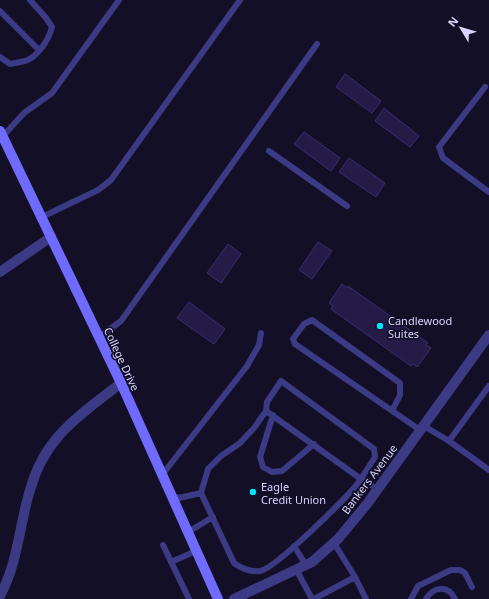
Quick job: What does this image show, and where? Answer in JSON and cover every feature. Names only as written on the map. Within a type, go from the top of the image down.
[{"type":"street","name":"College Drive","points":[[1,133],[121,383],[218,599]]},
{"type":"street","points":[[0,272],[51,237]]},
{"type":"street","name":"Bankers Avenue","points":[[234,599],[312,562],[334,543],[378,489],[489,335]]},
{"type":"street","points":[[0,596],[16,556],[30,490],[44,454],[66,425],[121,383]]},
{"type":"lane","points":[[0,57],[10,64],[27,60],[39,50],[50,35],[52,27],[30,0]]},
{"type":"lane","points":[[1,133],[24,113],[52,93],[119,0]]},
{"type":"lane","points":[[42,217],[98,190],[111,180],[240,0]]},
{"type":"lane","points":[[0,11],[39,50]]},
{"type":"lane","points":[[99,338],[121,321],[317,44]]},
{"type":"lane","points":[[485,87],[439,147],[443,158],[489,192]]},
{"type":"lane","points":[[269,150],[347,206]]},
{"type":"lane","points":[[392,411],[400,394],[400,383],[312,320],[304,324],[293,338],[295,344],[392,411],[449,441],[489,470]]},
{"type":"lane","points":[[162,475],[247,366],[259,345],[261,333]]},
{"type":"lane","points":[[281,381],[365,440],[374,448],[376,453],[361,479],[342,502],[294,546],[268,567],[260,571],[242,569],[234,563],[201,493],[208,469],[221,456],[240,442],[254,428],[266,411],[267,402],[281,381]]},
{"type":"lane","points":[[449,441],[489,386]]},
{"type":"lane","points":[[266,411],[361,479],[378,489]]},
{"type":"lane","points":[[273,415],[260,457],[263,467],[272,472],[282,471],[314,444]]},
{"type":"lane","points":[[171,496],[179,498],[201,493]]},
{"type":"lane","points":[[188,532],[213,517]]},
{"type":"lane","points":[[334,543],[355,577],[366,599]]},
{"type":"lane","points":[[163,545],[189,599]]},
{"type":"lane","points":[[294,546],[306,565]]},
{"type":"lane","points":[[171,562],[196,551]]},
{"type":"lane","points":[[296,570],[313,599],[355,577]]},
{"type":"lane","points":[[411,599],[418,586],[451,570],[460,570],[465,573],[472,587]]},
{"type":"lane","points":[[426,599],[436,590],[444,588],[451,592],[455,599]]},
{"type":"building","points":[[345,74],[381,101],[372,113],[336,87]]},
{"type":"building","points":[[384,108],[419,136],[410,147],[375,121]]},
{"type":"building","points":[[304,132],[340,158],[331,171],[294,144]]},
{"type":"building","points":[[349,158],[385,183],[376,197],[339,172]]},
{"type":"building","points":[[318,242],[332,251],[312,279],[299,270]]},
{"type":"building","points":[[228,244],[241,254],[221,283],[207,273]]},
{"type":"building","name":"Candlewood Suites","points":[[342,284],[347,288],[348,286],[428,343],[426,345],[431,348],[417,367],[413,364],[411,366],[331,309],[333,306],[329,303]]},
{"type":"building","points":[[189,302],[225,329],[214,344],[177,318]]},
{"type":"place","name":"Candlewood Suites","points":[[380,326]]},
{"type":"place","name":"Eagle Credit Union","points":[[253,492]]}]
